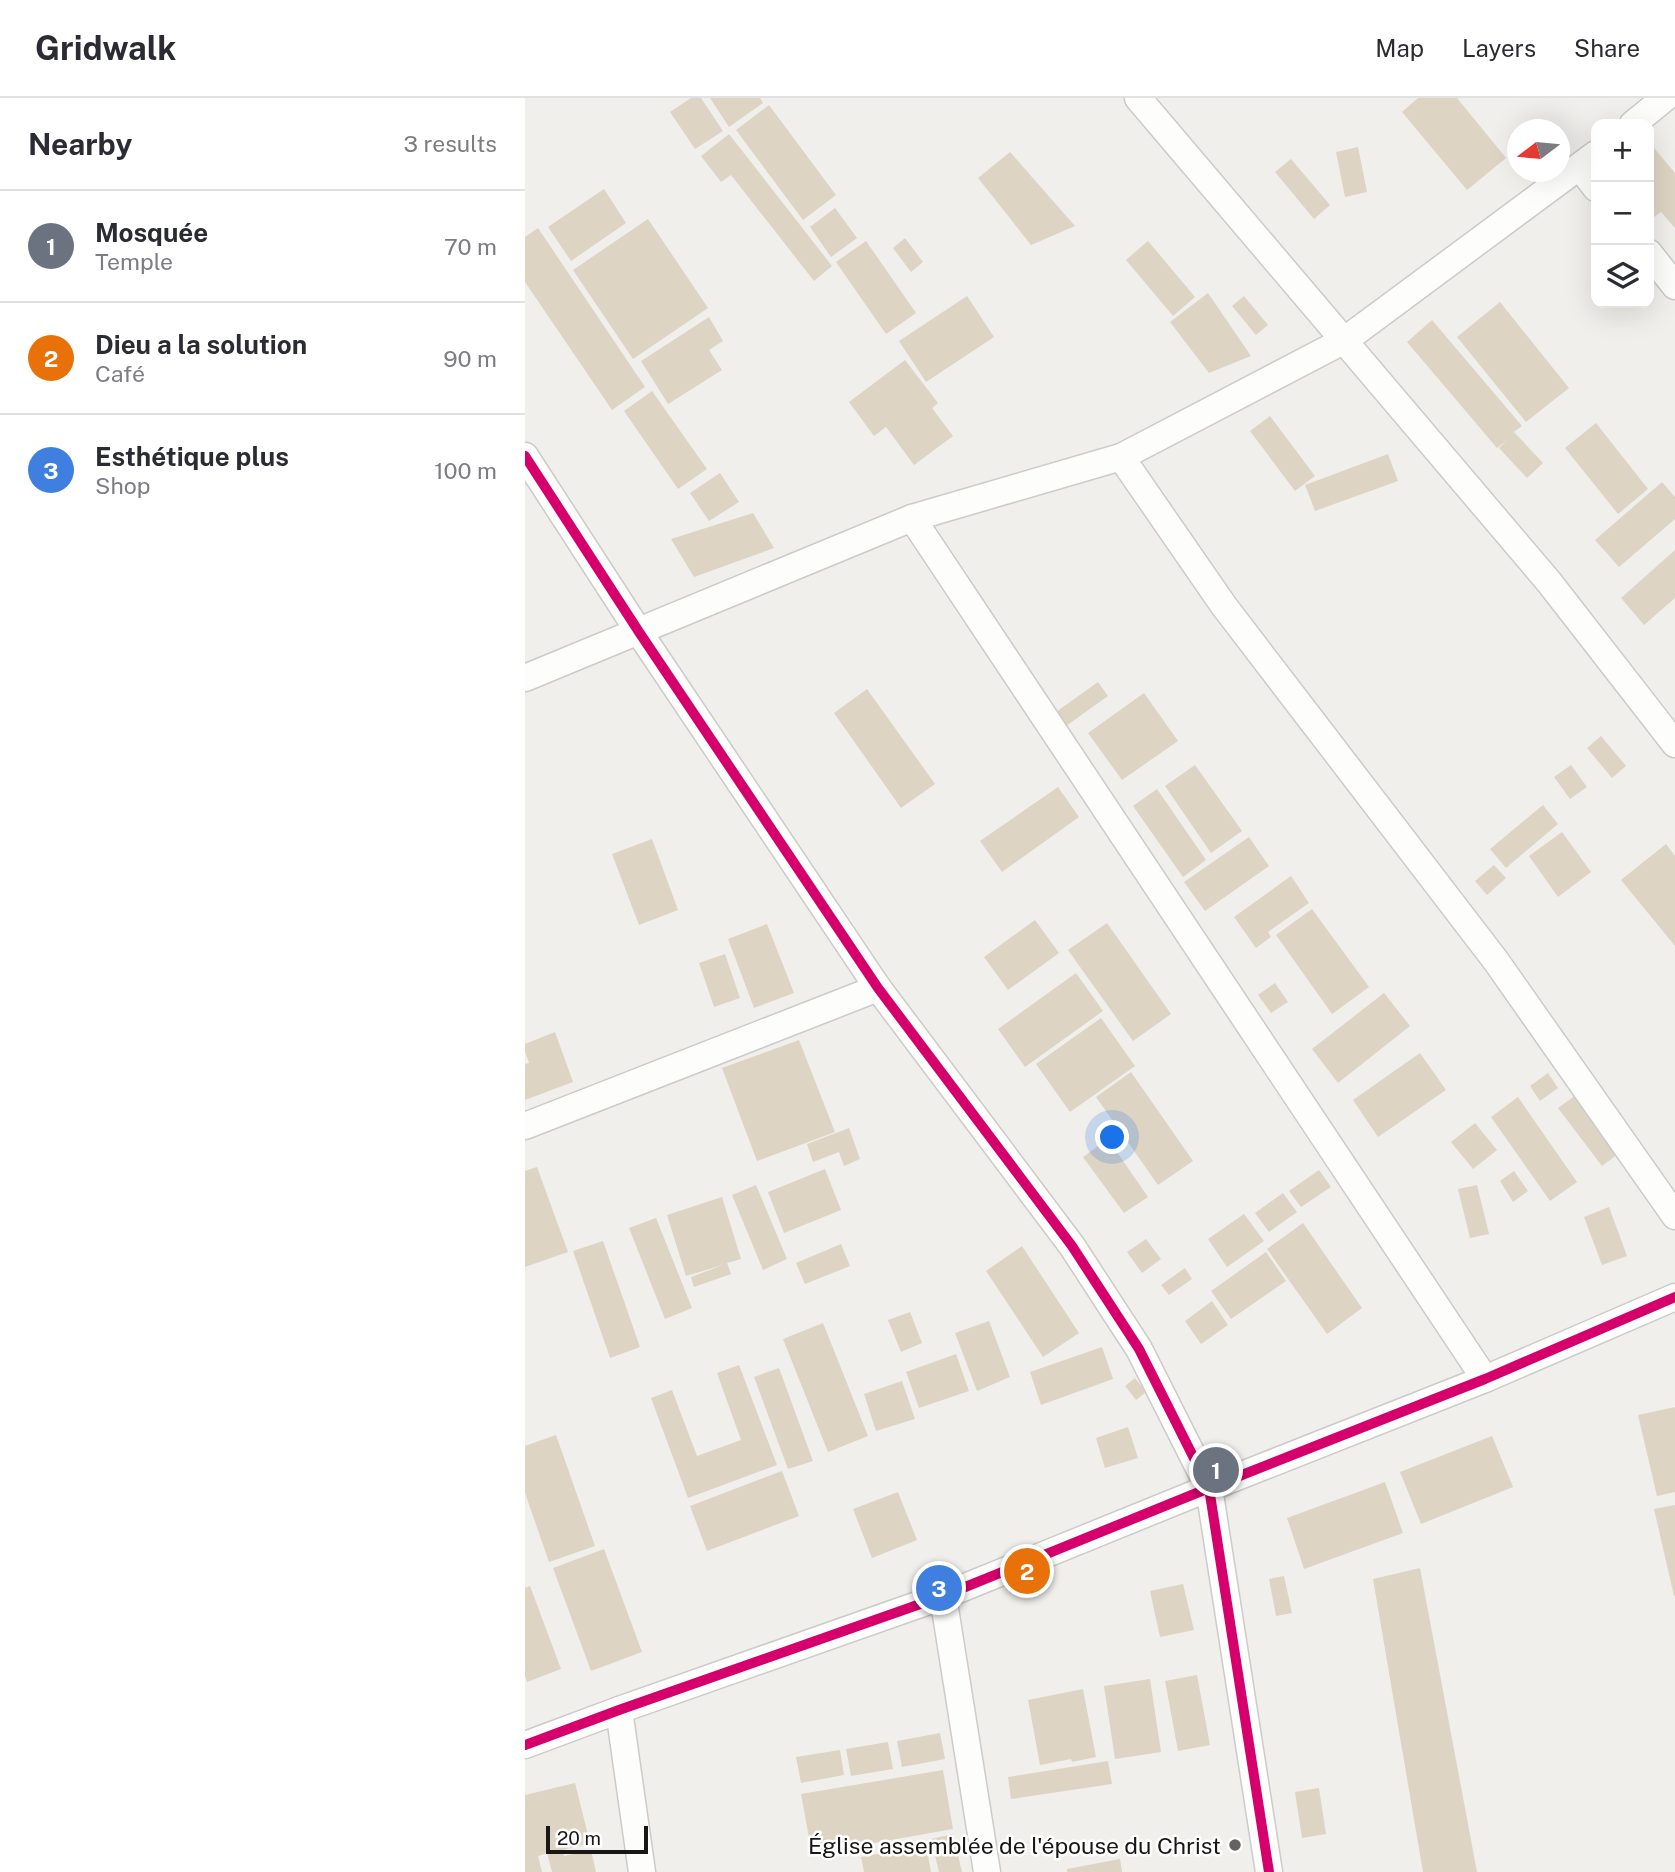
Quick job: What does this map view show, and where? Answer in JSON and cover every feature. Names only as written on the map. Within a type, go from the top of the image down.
[{"type":"street","points":[[1139,98],[1549,582],[1675,744]]},
{"type":"street","points":[[1639,119],[1665,98]]},
{"type":"street","points":[[525,678],[912,518],[1121,457],[1345,340],[1588,160],[1594,182]]},
{"type":"street","points":[[1654,259],[1675,286]]},
{"type":"street","points":[[525,456],[639,632],[878,988],[1072,1246],[1139,1349],[1209,1488],[1269,1872]]},
{"type":"street","points":[[1121,457],[1224,606],[1496,961],[1675,1216]]},
{"type":"street","points":[[912,518],[1485,1379]]},
{"type":"street","points":[[525,1126],[878,988]]},
{"type":"street","points":[[525,1745],[943,1596],[1485,1379],[1675,1297]]},
{"type":"street","points":[[943,1596],[986,1872]]},
{"type":"street","points":[[619,1710],[642,1872]]},
{"type":"building","points":[[691,98],[701,98],[723,131],[695,149],[670,112]]},
{"type":"building","points":[[710,98],[760,98],[763,103],[729,127]]},
{"type":"building","points":[[1418,98],[1457,98],[1506,158],[1467,190],[1402,112]]},
{"type":"building","points":[[769,105],[836,195],[803,220],[736,130]]},
{"type":"building","points":[[729,134],[832,266],[814,281],[731,175],[721,182],[701,156]]},
{"type":"building","points":[[1358,147],[1367,192],[1345,197],[1336,152]]},
{"type":"building","points":[[1654,148],[1675,173],[1675,228],[1661,212],[1654,217]]},
{"type":"building","points":[[1010,152],[1075,226],[1031,245],[978,178]]},
{"type":"building","points":[[1291,159],[1330,205],[1314,219],[1275,172]]},
{"type":"building","points":[[604,189],[626,223],[571,261],[548,227]]},
{"type":"building","points":[[835,208],[857,238],[831,257],[810,227]]},
{"type":"building","points":[[648,219],[708,308],[633,359],[573,270]]},
{"type":"building","points":[[538,228],[645,387],[612,410],[525,282],[525,237]]},
{"type":"building","points":[[905,238],[923,262],[911,272],[893,248]]},
{"type":"building","points":[[866,241],[916,313],[886,334],[836,262]]},
{"type":"building","points":[[1148,241],[1195,297],[1173,316],[1126,260]]},
{"type":"building","points":[[1208,293],[1251,356],[1209,373],[1170,322]]},
{"type":"building","points":[[967,296],[994,337],[926,382],[899,341]]},
{"type":"building","points":[[1244,296],[1268,325],[1256,335],[1232,306]]},
{"type":"building","points":[[1500,302],[1569,388],[1526,422],[1457,337]]},
{"type":"building","points":[[709,317],[723,341],[709,350],[722,370],[668,404],[641,361]]},
{"type":"building","points":[[1432,320],[1522,426],[1514,432],[1543,463],[1527,478],[1499,448],[1507,440],[1497,448],[1407,342]]},
{"type":"building","points":[[905,360],[938,403],[932,408],[953,436],[914,465],[886,427],[874,436],[849,402]]},
{"type":"building","points":[[652,391],[707,469],[678,489],[624,411]]},
{"type":"building","points":[[1270,416],[1315,476],[1295,491],[1250,431]]},
{"type":"building","points":[[1596,423],[1648,489],[1618,514],[1565,448]]},
{"type":"building","points":[[1388,454],[1398,481],[1315,511],[1305,485]]},
{"type":"building","points":[[720,473],[739,502],[709,521],[690,493]]},
{"type":"building","points":[[1662,482],[1675,497],[1675,519],[1619,567],[1595,540]]},
{"type":"building","points":[[753,513],[774,548],[694,577],[671,539]]},
{"type":"building","points":[[1675,550],[1675,598],[1644,625],[1621,598]]},
{"type":"building","points":[[1098,682],[1108,696],[1066,726],[1056,712]]},
{"type":"building","points":[[867,689],[935,784],[901,808],[834,713]]},
{"type":"building","points":[[1144,693],[1178,741],[1122,780],[1088,733]]},
{"type":"building","points":[[1601,736],[1626,766],[1612,778],[1587,748]]},
{"type":"building","points":[[1195,765],[1242,831],[1211,853],[1165,786]]},
{"type":"building","points":[[1571,765],[1587,787],[1570,799],[1554,777]]},
{"type":"building","points":[[1058,787],[1079,817],[1002,872],[980,841]]},
{"type":"building","points":[[1157,789],[1206,860],[1183,877],[1133,806]]},
{"type":"building","points":[[1543,805],[1558,824],[1506,868],[1490,849]]},
{"type":"building","points":[[1562,832],[1591,872],[1558,897],[1529,856]]},
{"type":"building","points":[[1249,837],[1269,866],[1205,911],[1184,882]]},
{"type":"building","points":[[652,839],[678,910],[639,925],[612,854]]},
{"type":"building","points":[[1666,844],[1675,856],[1675,946],[1621,880]]},
{"type":"building","points":[[1494,865],[1506,878],[1487,895],[1475,881]]},
{"type":"building","points":[[1291,876],[1309,903],[1268,932],[1271,937],[1256,948],[1234,917]]},
{"type":"building","points":[[1312,909],[1369,987],[1332,1014],[1276,935]]},
{"type":"building","points":[[1035,920],[1059,953],[1008,990],[984,957]]},
{"type":"building","points":[[1107,923],[1171,1014],[1133,1041],[1068,950]]},
{"type":"building","points":[[767,924],[794,993],[754,1008],[728,939]]},
{"type":"building","points":[[725,954],[740,998],[714,1007],[699,963]]},
{"type":"building","points":[[1076,973],[1103,1011],[1025,1067],[998,1029]]},
{"type":"building","points":[[1275,983],[1288,1002],[1271,1013],[1258,995]]},
{"type":"building","points":[[1384,993],[1410,1026],[1338,1083],[1312,1049]]},
{"type":"building","points":[[1101,1018],[1135,1066],[1070,1112],[1036,1064]]},
{"type":"building","points":[[555,1032],[573,1082],[525,1100],[525,1064],[529,1063],[525,1044]]},
{"type":"building","points":[[799,1040],[835,1132],[757,1161],[722,1068]]},
{"type":"building","points":[[1420,1053],[1446,1090],[1378,1137],[1353,1100]]},
{"type":"building","points":[[1131,1072],[1193,1161],[1158,1185],[1096,1097]]},
{"type":"building","points":[[1548,1073],[1558,1088],[1540,1101],[1530,1086]]},
{"type":"building","points":[[1576,1095],[1619,1153],[1602,1166],[1558,1108]]},
{"type":"building","points":[[1518,1097],[1577,1182],[1550,1201],[1491,1117]]},
{"type":"building","points":[[1475,1123],[1497,1150],[1473,1169],[1451,1142]]},
{"type":"building","points":[[849,1128],[860,1159],[844,1166],[839,1152],[813,1162],[807,1144]]},
{"type":"building","points":[[1108,1139],[1148,1197],[1124,1213],[1083,1157]]},
{"type":"building","points":[[537,1167],[568,1252],[525,1267],[525,1171]]},
{"type":"building","points":[[825,1169],[841,1210],[784,1233],[768,1192]]},
{"type":"building","points":[[1319,1170],[1331,1187],[1301,1207],[1289,1191]]},
{"type":"building","points":[[1514,1171],[1528,1191],[1513,1202],[1500,1181]]},
{"type":"building","points":[[756,1185],[787,1259],[763,1270],[732,1195]]},
{"type":"building","points":[[1477,1185],[1489,1234],[1470,1238],[1458,1189]]},
{"type":"building","points":[[1283,1193],[1297,1212],[1269,1232],[1255,1213]]},
{"type":"building","points":[[722,1197],[741,1259],[727,1263],[731,1274],[694,1287],[691,1277],[723,1265],[686,1276],[667,1215]]},
{"type":"building","points":[[1609,1207],[1627,1256],[1602,1265],[1584,1217]]},
{"type":"building","points":[[1244,1214],[1264,1241],[1227,1267],[1208,1239]]},
{"type":"building","points":[[656,1218],[692,1308],[665,1319],[629,1228]]},
{"type":"building","points":[[1303,1223],[1362,1308],[1327,1334],[1267,1249]]},
{"type":"building","points":[[1146,1239],[1161,1259],[1142,1273],[1127,1252]]},
{"type":"building","points":[[603,1241],[640,1347],[610,1358],[573,1251]]},
{"type":"building","points":[[841,1244],[850,1266],[805,1284],[796,1263]]},
{"type":"building","points":[[1022,1246],[1079,1333],[1043,1357],[986,1271]]},
{"type":"building","points":[[1266,1252],[1286,1281],[1231,1319],[1211,1291]]},
{"type":"building","points":[[1185,1268],[1192,1279],[1169,1295],[1161,1285]]},
{"type":"building","points":[[1212,1301],[1228,1325],[1201,1344],[1185,1321]]},
{"type":"building","points":[[910,1312],[922,1343],[901,1352],[888,1320]]},
{"type":"building","points":[[989,1321],[1010,1377],[977,1391],[955,1333]]},
{"type":"building","points":[[823,1323],[868,1436],[828,1452],[783,1339]]},
{"type":"building","points":[[1102,1347],[1113,1379],[1041,1405],[1030,1372]]},
{"type":"building","points":[[956,1354],[969,1391],[919,1408],[906,1372]]},
{"type":"building","points":[[739,1365],[777,1465],[688,1498],[651,1398],[672,1390],[697,1456],[741,1440],[717,1373]]},
{"type":"building","points":[[779,1368],[813,1461],[788,1469],[754,1377]]},
{"type":"building","points":[[1135,1378],[1146,1392],[1136,1400],[1125,1386]]},
{"type":"building","points":[[902,1381],[915,1419],[876,1431],[864,1394]]},
{"type":"building","points":[[1675,1407],[1675,1492],[1657,1496],[1638,1415]]},
{"type":"building","points":[[1128,1427],[1138,1458],[1105,1468],[1096,1438]]},
{"type":"building","points":[[556,1435],[595,1546],[549,1562],[525,1493],[525,1446]]},
{"type":"building","points":[[1492,1436],[1513,1487],[1421,1524],[1400,1472]]},
{"type":"building","points":[[782,1471],[799,1516],[707,1551],[690,1506]]},
{"type":"building","points":[[1385,1482],[1403,1533],[1304,1569],[1287,1518]]},
{"type":"building","points":[[898,1492],[917,1540],[872,1558],[853,1509]]},
{"type":"building","points":[[1675,1505],[1675,1595],[1674,1596],[1654,1509]]},
{"type":"building","points":[[604,1549],[642,1652],[591,1671],[553,1568]]},
{"type":"building","points":[[1420,1568],[1477,1872],[1423,1872],[1373,1579]]},
{"type":"building","points":[[1284,1576],[1292,1613],[1276,1616],[1269,1579]]},
{"type":"building","points":[[1183,1584],[1194,1630],[1160,1637],[1150,1591]]},
{"type":"building","points":[[530,1586],[561,1669],[527,1682],[525,1588]]},
{"type":"building","points":[[1197,1675],[1210,1745],[1178,1751],[1165,1681]]},
{"type":"building","points":[[1150,1679],[1161,1752],[1115,1759],[1104,1686]]},
{"type":"building","points":[[1083,1689],[1096,1757],[1040,1765],[1028,1700]]},
{"type":"building","points":[[940,1733],[945,1759],[902,1767],[897,1741]]},
{"type":"building","points":[[888,1742],[893,1769],[851,1776],[846,1749]]},
{"type":"building","points":[[840,1750],[844,1775],[801,1783],[796,1757]]},
{"type":"building","points":[[1108,1761],[1112,1784],[1011,1799],[1008,1777]]},
{"type":"building","points":[[943,1770],[953,1829],[812,1854],[801,1794]]},
{"type":"building","points":[[575,1783],[590,1843],[563,1850],[564,1856],[591,1850],[596,1872],[552,1872],[547,1853],[538,1856],[542,1872],[525,1872],[525,1795]]},
{"type":"building","points":[[1319,1788],[1326,1834],[1302,1838],[1295,1792]]},
{"type":"building","points":[[953,1834],[962,1872],[939,1872],[931,1839]]},
{"type":"building","points":[[926,1845],[931,1872],[864,1872],[861,1857]]},
{"type":"building","points":[[1120,1859],[1122,1872],[1067,1872],[1067,1869]]},
{"type":"cycle path","points":[[525,456],[639,632],[878,988],[1072,1246],[1139,1349],[1209,1488],[1269,1872]]},
{"type":"cycle path","points":[[525,1745],[943,1596],[1485,1379],[1675,1297]]},
{"type":"place","name":"Mosquée","points":[[1216,1470]]},
{"type":"place","name":"Dieu a la solution","points":[[1027,1571]]},
{"type":"place","name":"Esthétique plus","points":[[939,1588]]},
{"type":"place","name":"Église assemblée de l'épouse du Christ","points":[[1235,1845]]}]
